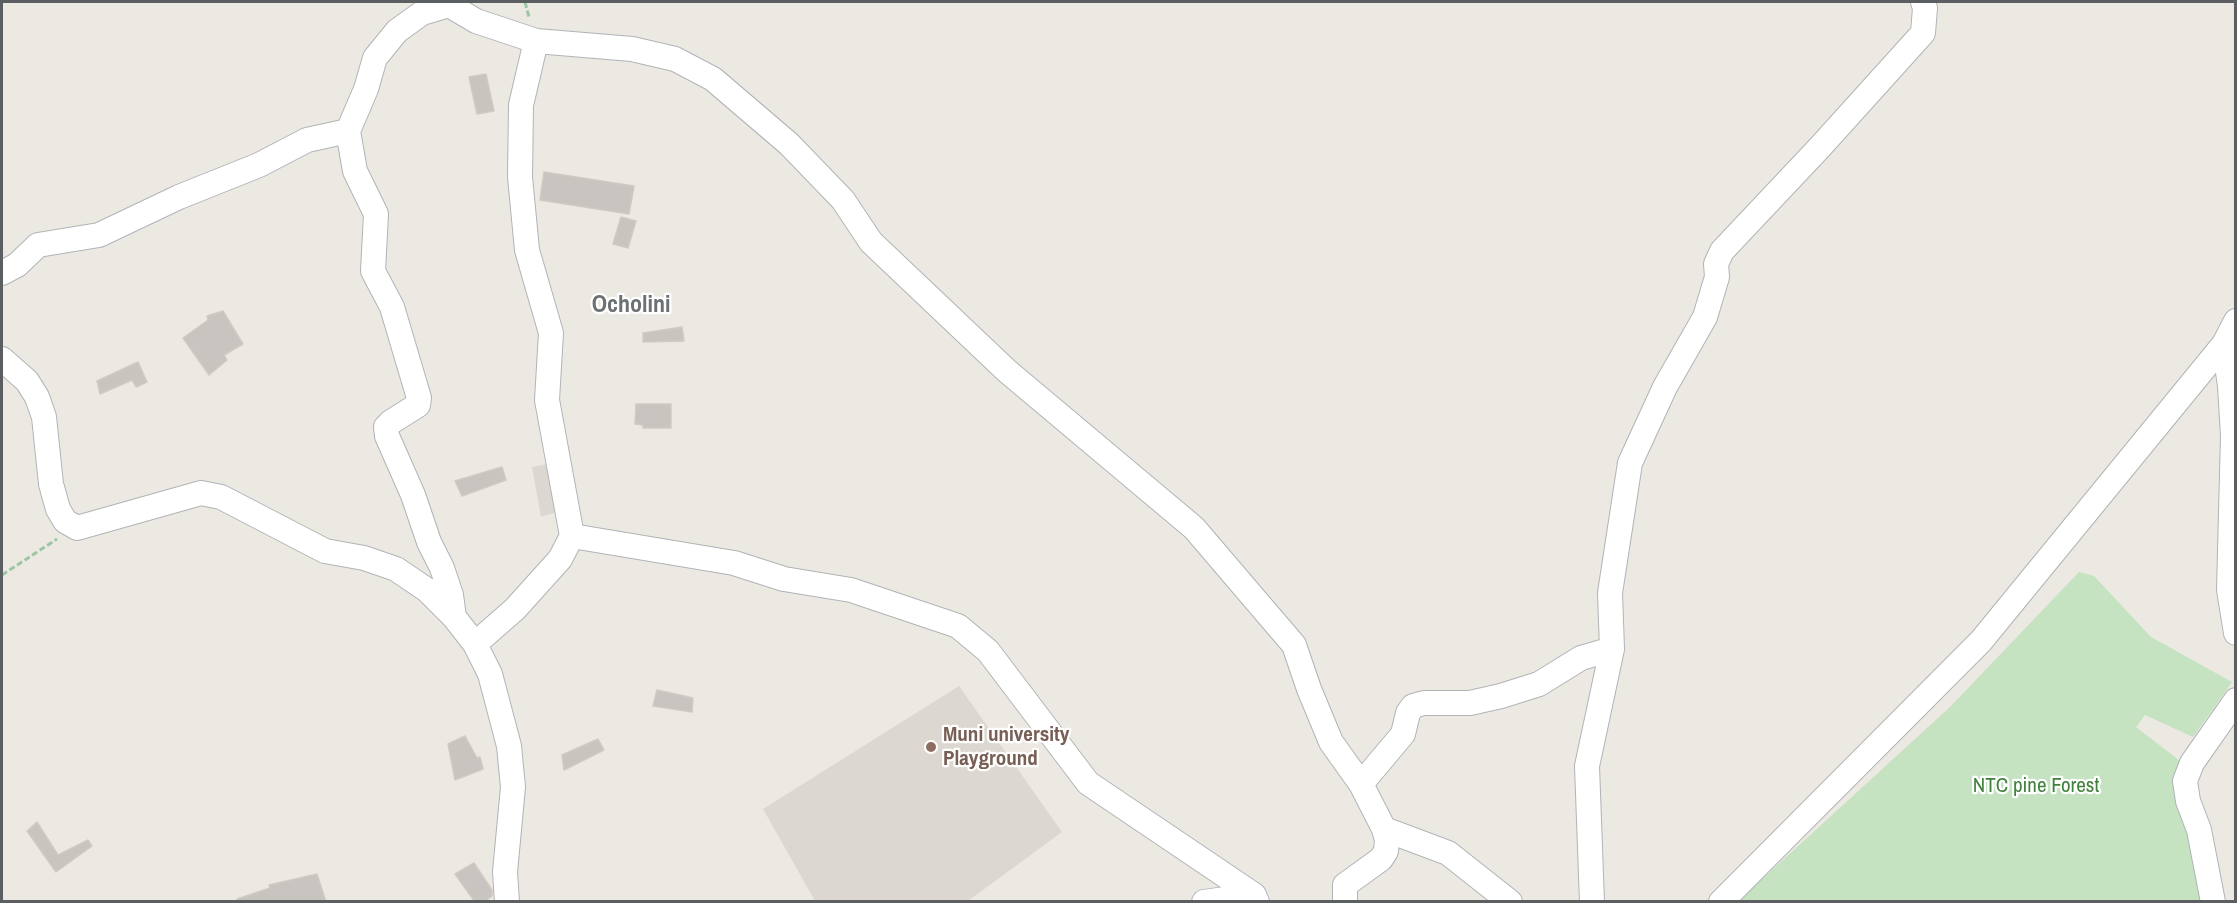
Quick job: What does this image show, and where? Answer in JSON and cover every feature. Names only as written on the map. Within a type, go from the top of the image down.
[{"type":"street","points":[[1592,902],[1587,766],[1612,649],[1610,593],[1630,463],[1665,387],[1705,317],[1717,277],[1716,264],[1722,251],[1923,33],[1925,8],[1923,2]]},
{"type":"street","points":[[454,616],[451,595],[442,568],[429,542],[413,495],[387,436],[386,428],[391,422],[418,405],[419,398],[392,307],[373,271],[376,214],[356,171],[348,131],[366,89],[375,58],[397,31],[423,13],[448,3],[476,21],[536,41],[632,49],[675,59],[713,79],[789,144],[843,200],[871,242],[1007,371],[1194,528],[1294,645],[1331,742],[1361,784],[1384,829],[1387,840],[1386,851],[1381,859],[1345,885],[1345,902]]},
{"type":"street","points":[[475,644],[515,609],[560,559],[573,536],[547,400],[551,333],[527,250],[520,177],[521,105],[536,41]]},
{"type":"street","points":[[2,273],[17,264],[38,245],[99,235],[179,197],[260,165],[307,140],[348,131]]},
{"type":"street","points":[[1721,902],[1981,641],[2224,344],[2235,321]]},
{"type":"street","points":[[2224,344],[2230,386],[2233,436],[2229,590],[2235,633]]},
{"type":"street","points":[[2,359],[27,381],[37,397],[44,417],[51,484],[58,509],[65,521],[78,528],[201,493],[221,497],[325,551],[364,558],[396,569],[427,590],[454,616],[475,644],[490,674],[509,746],[513,787],[505,872],[507,902]]},
{"type":"street","points":[[573,536],[734,563],[784,579],[851,590],[958,626],[988,651],[1088,783],[1256,898]]},
{"type":"street","points":[[1361,784],[1403,734],[1408,713],[1413,706],[1470,703],[1501,696],[1539,684],[1581,658],[1612,649]]},
{"type":"street","points":[[2213,902],[2199,830],[2188,801],[2185,781],[2192,763],[2235,700]]},
{"type":"street","points":[[1384,829],[1448,853],[1510,902]]},
{"type":"street","points":[[1204,902],[1256,898]]},
{"type":"path","points":[[2,575],[46,545],[78,528]]},
{"type":"shaded area","points":[[552,463],[563,510],[541,517],[532,467]]},
{"type":"shaded area","name":"Muni university Playground","points":[[959,686],[1062,832],[968,901],[815,901],[763,809]]},
{"type":"green space","name":"NTC pine Forest","points":[[2079,572],[2094,576],[2151,637],[2232,682],[2193,737],[2145,715],[2136,727],[2180,761],[2181,787],[2209,901],[1737,902],[1950,707]]},
{"type":"building","points":[[486,74],[494,111],[477,114],[469,77]]},
{"type":"building","points":[[544,172],[634,186],[629,214],[540,200]]},
{"type":"building","points":[[621,217],[636,221],[628,248],[613,244]]},
{"type":"building","points":[[223,311],[243,344],[224,355],[227,360],[209,375],[183,338],[208,320],[207,316]]},
{"type":"building","points":[[682,327],[684,341],[643,342],[643,333]]},
{"type":"building","points":[[138,362],[147,382],[136,387],[132,380],[100,394],[97,381]]},
{"type":"building","points":[[636,404],[671,404],[671,428],[643,428],[643,425],[635,424]]},
{"type":"building","points":[[502,467],[506,480],[462,496],[455,481]]},
{"type":"building","points":[[657,690],[693,698],[692,712],[653,706]]},
{"type":"building","points":[[465,736],[477,758],[480,757],[483,769],[455,780],[448,744]]},
{"type":"building","points":[[598,739],[604,750],[564,770],[562,755]]},
{"type":"building","points":[[37,822],[58,855],[88,840],[92,846],[56,872],[27,831]]},
{"type":"building","points":[[474,863],[492,890],[492,896],[484,902],[475,902],[455,874]]},
{"type":"building","points":[[317,874],[326,902],[237,902],[237,899],[270,888],[269,885]]},
{"type":"place","name":"Muni university Playground","points":[[931,747]]},
{"type":"district","name":"Ocholini","points":[[631,306]]}]
